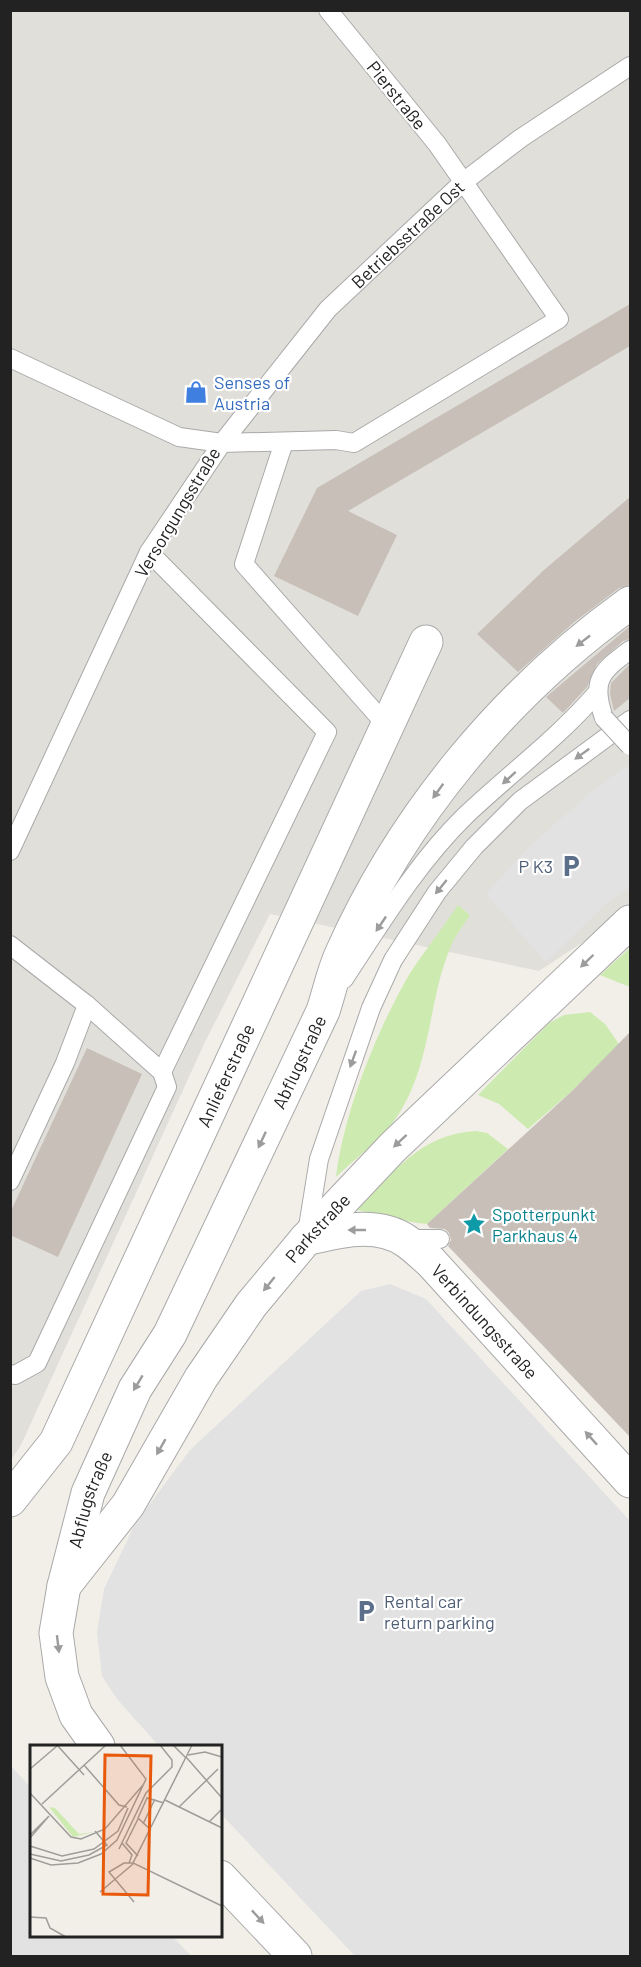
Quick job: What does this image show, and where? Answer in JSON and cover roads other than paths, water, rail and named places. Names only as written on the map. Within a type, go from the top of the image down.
[{"type":"street","name":"Abflugstraße","points":[[97,1745],[76,1716],[62,1677],[56,1633],[64,1586],[88,1493],[130,1398],[170,1334],[323,1011],[340,957],[373,890],[407,833],[449,776],[538,679],[630,603]]},
{"type":"street","name":"Anlieferstraße","points":[[10,1500],[56,1442],[426,642]]},
{"type":"street","name":"Parkstraße","points":[[64,1586],[128,1505],[201,1378],[251,1305],[306,1239],[393,1147],[630,922]]},
{"type":"street","name":"Verbindungsstraße","points":[[306,1239],[343,1230],[361,1230],[404,1239],[431,1262],[630,1481]]},
{"type":"street","points":[[222,1879],[295,1956]]},
{"type":"lane","name":"Pierstraße","points":[[284,442],[354,443],[559,318],[462,183],[437,144],[336,12]]},
{"type":"lane","name":"Betriebsstraße Ost","points":[[222,443],[328,309],[462,183],[521,138],[630,66]]},
{"type":"lane","name":"Versorgungsstraße","points":[[10,358],[179,437],[222,443],[149,552],[10,851]]},
{"type":"lane","points":[[222,443],[284,442],[244,564],[387,726]]},
{"type":"lane","points":[[149,552],[327,732],[162,1072]]},
{"type":"lane","points":[[323,1011],[388,914],[464,818],[577,716],[596,694],[611,665],[630,650]]},
{"type":"lane","points":[[596,694],[604,718],[630,746]]},
{"type":"lane","points":[[306,1239],[319,1160],[368,1019],[393,960],[437,892],[474,847],[520,801],[630,720]]},
{"type":"lane","points":[[10,945],[87,1005],[162,1072],[167,1087],[37,1363],[15,1375],[10,1374]]},
{"type":"lane","points":[[10,1181],[65,1063],[87,1005]]},
{"type":"lane","points":[[404,1239],[440,1239]]},
{"type":"place","name":"Senses of Austria","points":[[196,392]]},
{"type":"place","name":"P K3","points":[[571,866]]},
{"type":"place","name":"Spotterpunkt Parkhaus 4","points":[[474,1224]]},
{"type":"place","name":"Rental car return parking","points":[[366,1611]]}]
